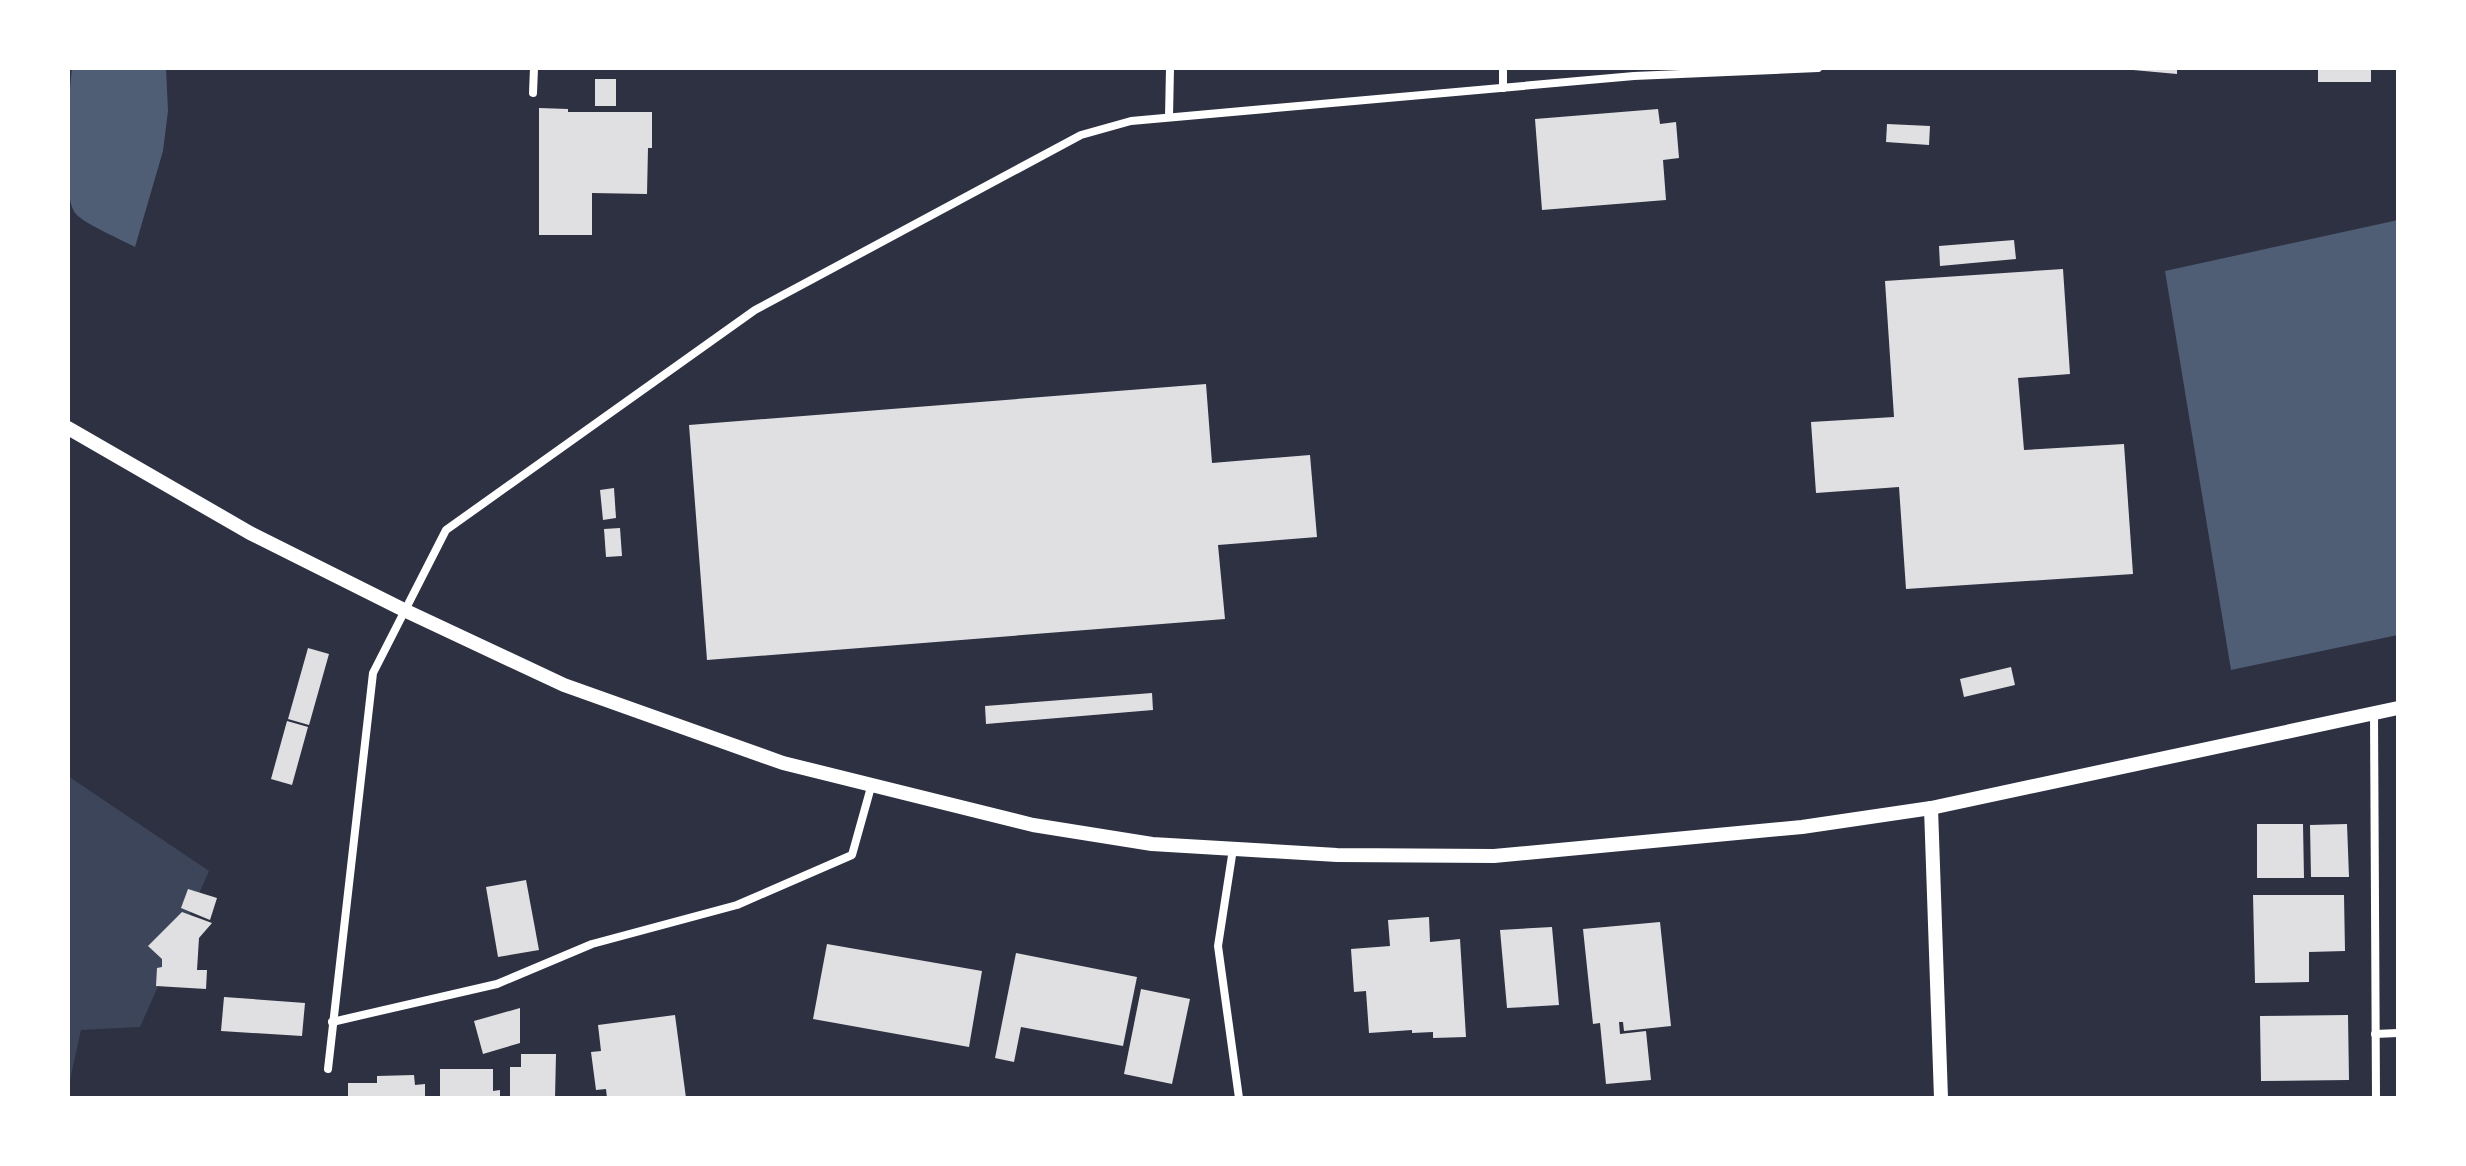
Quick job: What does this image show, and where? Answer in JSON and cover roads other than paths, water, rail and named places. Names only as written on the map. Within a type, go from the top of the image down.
[{"type":"street","points":[[533,93],[534,68]]},
{"type":"street","points":[[1169,117],[1170,68]]},
{"type":"street","points":[[1503,68],[1503,88]]},
{"type":"street","points":[[328,1069],[373,673],[446,530],[755,310],[1081,135],[1131,121],[1634,76],[1818,68]]},
{"type":"street","points":[[68,428],[250,533],[564,685],[783,763],[871,787],[1033,825],[1152,844],[1337,855],[1494,856],[1802,827],[1931,808],[2398,708]]},
{"type":"street","points":[[2374,713],[2376,1098]]},
{"type":"street","points":[[332,1022],[497,984],[592,944],[737,905],[852,855],[871,787]]},
{"type":"street","points":[[1931,808],[1941,1098]]},
{"type":"street","points":[[1233,849],[1218,946],[1239,1098]]},
{"type":"street","points":[[2375,1034],[2398,1033]]}]
